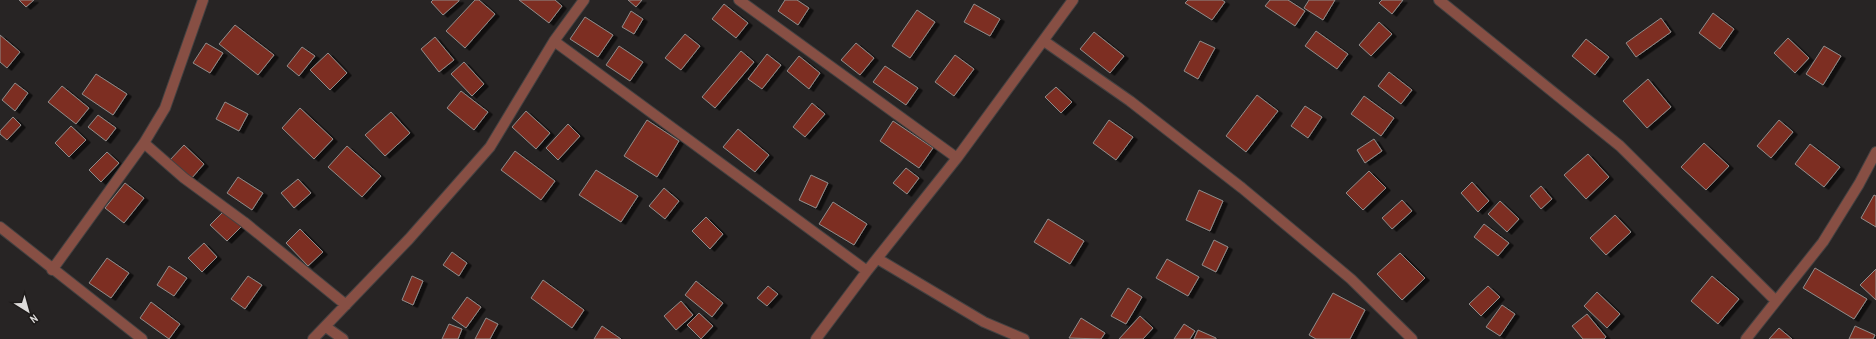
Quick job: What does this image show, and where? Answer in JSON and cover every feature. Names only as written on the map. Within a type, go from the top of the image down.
[{"type":"street","points":[[52,270],[144,143],[165,108],[203,0]]},
{"type":"street","points":[[313,339],[409,239],[490,147],[554,40],[584,0]]},
{"type":"street","points":[[739,0],[957,158]]},
{"type":"street","points":[[816,339],[867,271],[957,158],[1073,0]]},
{"type":"street","points":[[1439,0],[1620,146],[1775,300]]},
{"type":"street","points":[[554,40],[867,271]]},
{"type":"street","points":[[1044,41],[1130,101],[1242,188],[1351,279],[1412,339]]},
{"type":"street","points":[[144,143],[184,178],[244,222],[346,305]]},
{"type":"street","points":[[1746,339],[1775,300],[1823,242],[1859,184],[1876,152]]},
{"type":"street","points":[[0,227],[52,270],[142,339]]},
{"type":"street","points":[[878,259],[984,322],[1024,339]]},
{"type":"street","points":[[326,327],[343,339]]},
{"type":"building","points":[[19,0],[34,0],[26,7]]},
{"type":"building","points":[[433,0],[459,1],[443,15],[431,2]]},
{"type":"building","points":[[475,0],[479,0],[495,14],[465,48],[446,31]]},
{"type":"building","points":[[519,0],[555,0],[562,6],[549,23]]},
{"type":"building","points":[[628,0],[642,0],[636,7]]},
{"type":"building","points":[[785,0],[797,0],[809,8],[798,25],[778,11]]},
{"type":"building","points":[[1188,0],[1222,0],[1225,2],[1212,20],[1185,3]]},
{"type":"building","points":[[1270,0],[1288,0],[1305,11],[1295,26],[1265,6]]},
{"type":"building","points":[[1309,0],[1335,0],[1323,20],[1304,8]]},
{"type":"building","points":[[1382,0],[1403,0],[1392,14],[1379,3]]},
{"type":"building","points":[[724,4],[748,23],[736,38],[712,19]]},
{"type":"building","points":[[974,4],[1000,19],[990,36],[964,22]]},
{"type":"building","points":[[917,10],[935,22],[910,58],[892,46]]},
{"type":"building","points":[[631,11],[643,19],[634,34],[622,27]]},
{"type":"building","points":[[1713,13],[1734,29],[1720,49],[1699,33]]},
{"type":"building","points":[[585,17],[613,35],[598,57],[570,39]]},
{"type":"building","points":[[1661,18],[1671,32],[1636,57],[1626,43]]},
{"type":"building","points":[[1379,22],[1392,34],[1371,56],[1359,45]]},
{"type":"building","points":[[235,25],[274,55],[258,75],[219,44]]},
{"type":"building","points":[[1316,31],[1348,54],[1337,69],[1305,46]]},
{"type":"building","points":[[1094,32],[1124,56],[1110,73],[1080,49]]},
{"type":"building","points":[[685,34],[700,46],[681,70],[665,58]]},
{"type":"building","points":[[0,35],[20,52],[7,68],[0,62]]},
{"type":"building","points":[[435,37],[454,60],[439,72],[421,49]]},
{"type":"building","points":[[1788,38],[1809,58],[1795,73],[1774,53]]},
{"type":"building","points":[[1586,39],[1609,57],[1595,75],[1572,56]]},
{"type":"building","points":[[1200,41],[1215,48],[1198,79],[1184,71]]},
{"type":"building","points":[[206,43],[223,53],[210,73],[193,63]]},
{"type":"building","points":[[856,43],[874,58],[860,75],[841,60]]},
{"type":"building","points":[[619,46],[643,62],[630,81],[606,65]]},
{"type":"building","points":[[1824,46],[1841,56],[1823,85],[1806,74]]},
{"type":"building","points":[[302,47],[315,56],[299,76],[287,66]]},
{"type":"building","points":[[741,51],[754,62],[715,108],[702,97]]},
{"type":"building","points":[[328,53],[347,73],[330,90],[310,70]]},
{"type":"building","points":[[767,54],[781,65],[762,89],[748,79]]},
{"type":"building","points":[[955,55],[974,69],[954,96],[935,82]]},
{"type":"building","points":[[799,56],[820,73],[809,89],[787,71]]},
{"type":"building","points":[[464,62],[484,84],[472,96],[451,74]]},
{"type":"building","points":[[885,66],[918,88],[906,105],[873,82]]},
{"type":"building","points":[[1389,72],[1412,90],[1401,104],[1378,86]]},
{"type":"building","points":[[96,74],[127,94],[113,115],[82,94]]},
{"type":"building","points":[[1648,79],[1671,107],[1647,128],[1623,101]]},
{"type":"building","points":[[15,83],[28,93],[15,111],[2,100]]},
{"type":"building","points":[[62,86],[89,108],[76,124],[48,102]]},
{"type":"building","points":[[1056,87],[1072,102],[1061,113],[1045,97]]},
{"type":"building","points":[[461,91],[488,112],[474,130],[447,108]]},
{"type":"building","points":[[1257,95],[1278,111],[1246,152],[1226,136]]},
{"type":"building","points":[[1364,96],[1394,118],[1381,136],[1351,114]]},
{"type":"building","points":[[225,102],[248,114],[239,131],[216,119]]},
{"type":"building","points":[[812,103],[825,114],[805,137],[793,127]]},
{"type":"building","points":[[1305,106],[1322,117],[1308,138],[1291,126]]},
{"type":"building","points":[[300,108],[333,139],[314,159],[282,128]]},
{"type":"building","points":[[526,111],[550,133],[536,149],[512,127]]},
{"type":"building","points":[[391,112],[410,133],[385,156],[365,135]]},
{"type":"building","points":[[98,115],[116,128],[106,141],[88,127]]},
{"type":"building","points":[[13,117],[21,125],[7,140],[0,134],[0,131]]},
{"type":"building","points":[[647,120],[679,141],[657,177],[624,156]]},
{"type":"building","points":[[1109,120],[1133,137],[1116,160],[1093,143]]},
{"type":"building","points":[[1779,120],[1793,132],[1771,158],[1757,146]]},
{"type":"building","points":[[893,121],[933,148],[919,168],[880,141]]},
{"type":"building","points":[[568,124],[580,136],[558,160],[546,148]]},
{"type":"building","points":[[71,126],[86,140],[69,157],[55,143]]},
{"type":"building","points":[[738,129],[769,155],[755,172],[723,147]]},
{"type":"building","points":[[1374,139],[1382,151],[1365,163],[1357,150]]},
{"type":"building","points":[[1704,143],[1729,166],[1706,190],[1681,167]]},
{"type":"building","points":[[1810,144],[1840,167],[1824,187],[1795,164]]},
{"type":"building","points":[[184,145],[204,164],[191,179],[170,160]]},
{"type":"building","points":[[347,146],[381,176],[362,197],[328,167]]},
{"type":"building","points":[[515,151],[555,181],[541,200],[501,170]]},
{"type":"building","points":[[107,152],[119,163],[101,182],[89,170]]},
{"type":"building","points":[[1588,154],[1609,177],[1586,199],[1564,175]]},
{"type":"building","points":[[906,168],[919,178],[907,194],[893,183]]},
{"type":"building","points":[[596,170],[638,196],[621,222],[579,195]]},
{"type":"building","points":[[1369,171],[1386,188],[1363,210],[1346,193]]},
{"type":"building","points":[[811,175],[828,183],[816,208],[799,200]]},
{"type":"building","points":[[238,177],[263,193],[252,210],[227,193]]},
{"type":"building","points":[[298,179],[311,193],[294,208],[281,193]]},
{"type":"building","points":[[1472,182],[1489,201],[1478,212],[1461,193]]},
{"type":"building","points":[[125,183],[144,198],[124,223],[105,208]]},
{"type":"building","points":[[1541,186],[1552,199],[1541,209],[1530,196]]},
{"type":"building","points":[[664,188],[679,201],[665,219],[649,206]]},
{"type":"building","points":[[1199,190],[1223,201],[1210,231],[1186,220]]},
{"type":"building","points":[[1874,195],[1876,196],[1876,227],[1861,218]]},
{"type":"building","points":[[1402,200],[1412,211],[1392,229],[1382,218]]},
{"type":"building","points":[[1500,201],[1519,219],[1507,232],[1488,214]]},
{"type":"building","points":[[833,202],[867,224],[854,245],[819,224]]},
{"type":"building","points":[[225,210],[242,226],[227,241],[210,225]]},
{"type":"building","points":[[1615,215],[1631,232],[1606,255],[1590,238]]},
{"type":"building","points":[[706,217],[723,234],[710,249],[692,231]]},
{"type":"building","points":[[1048,219],[1084,241],[1070,264],[1034,242]]},
{"type":"building","points":[[1484,224],[1509,243],[1498,256],[1474,237]]},
{"type":"building","points":[[300,229],[323,252],[308,266],[286,243]]},
{"type":"building","points":[[1214,240],[1228,247],[1216,272],[1202,265]]},
{"type":"building","points":[[204,243],[217,257],[202,272],[188,258]]},
{"type":"building","points":[[452,252],[467,263],[459,276],[443,265]]},
{"type":"building","points":[[1400,253],[1425,278],[1402,300],[1377,274]]},
{"type":"building","points":[[107,258],[129,273],[111,298],[89,283]]},
{"type":"building","points":[[1167,259],[1199,277],[1188,296],[1156,278]]},
{"type":"building","points":[[169,266],[187,278],[174,296],[157,285]]},
{"type":"building","points":[[1815,268],[1867,299],[1854,319],[1803,288]]},
{"type":"building","points":[[1876,269],[1876,300],[1860,285]]},
{"type":"building","points":[[248,276],[262,285],[245,309],[231,299]]},
{"type":"building","points":[[412,276],[423,281],[413,305],[402,300]]},
{"type":"building","points":[[1712,276],[1739,299],[1718,324],[1691,301]]},
{"type":"building","points":[[543,280],[584,310],[572,328],[531,298]]},
{"type":"building","points":[[696,281],[723,303],[712,317],[685,295]]},
{"type":"building","points":[[768,286],[778,294],[767,306],[757,298]]},
{"type":"building","points":[[1488,286],[1500,297],[1481,316],[1469,304]]},
{"type":"building","points":[[1128,288],[1142,297],[1126,324],[1111,316]]},
{"type":"building","points":[[1597,292],[1620,314],[1607,328],[1584,306]]},
{"type":"building","points":[[1333,293],[1365,310],[1350,339],[1316,339],[1309,335]]},
{"type":"building","points":[[467,297],[481,307],[466,328],[452,318]]},
{"type":"building","points":[[681,301],[693,315],[676,330],[664,316]]},
{"type":"building","points":[[151,302],[180,324],[169,339],[140,318]]},
{"type":"building","points":[[1502,305],[1515,314],[1500,336],[1486,327]]},
{"type":"building","points":[[699,313],[713,326],[701,339],[687,325]]},
{"type":"building","points":[[1587,314],[1606,337],[1604,339],[1583,339],[1572,326]]},
{"type":"building","points":[[1140,316],[1153,328],[1143,339],[1119,339]]},
{"type":"building","points":[[486,318],[498,324],[490,339],[475,339]]},
{"type":"building","points":[[1081,318],[1105,333],[1101,339],[1069,338]]},
{"type":"building","points":[[449,324],[462,329],[458,339],[442,339]]},
{"type":"building","points":[[1184,324],[1195,331],[1190,339],[1174,339]]},
{"type":"building","points":[[602,326],[621,339],[594,339]]},
{"type":"building","points":[[1855,326],[1875,335],[1873,339],[1849,339]]},
{"type":"building","points":[[1779,328],[1792,339],[1769,339]]},
{"type":"building","points":[[1198,330],[1216,338],[1216,339],[1194,339]]}]
